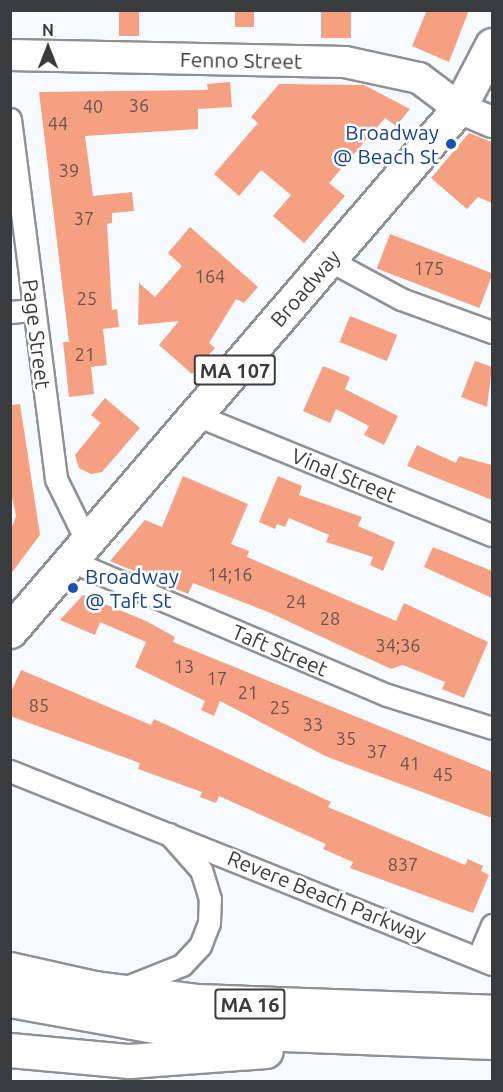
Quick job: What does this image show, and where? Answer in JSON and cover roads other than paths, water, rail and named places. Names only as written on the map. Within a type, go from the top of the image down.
[{"type":"main road","name":"Broadway","points":[[10,631],[459,108],[492,45]]},
{"type":"main road","name":"Revere Beach Parkway","points":[[10,969],[95,988],[231,1004],[492,1012]]},
{"type":"main road","name":"MA 16","points":[[10,1000],[176,1030],[492,1042]]},
{"type":"main road","points":[[10,1050],[94,1060],[168,1060],[399,1038]]},
{"type":"street","name":"Fenno Street","points":[[10,55],[345,62],[419,78],[459,108],[492,122]]},
{"type":"street","name":"Page Street","points":[[10,119],[57,486],[79,552]]},
{"type":"street","points":[[328,260],[401,299],[492,332]]},
{"type":"street","points":[[10,312],[34,310]]},
{"type":"street","name":"Vinal Street","points":[[196,415],[492,534]]},
{"type":"street","name":"Taft Street","points":[[79,552],[387,695],[492,728]]},
{"type":"street","name":"Revere Beach Parkway","points":[[12,771],[162,828],[485,961]]},
{"type":"street","name":"Revere Beach Parkway","points":[[95,988],[131,986],[166,975],[189,960],[204,938],[211,907],[204,877],[162,828]]},
{"type":"street","points":[[485,961],[492,925]]},
{"type":"place","name":"Broadway @ Beach St","points":[[451,144]]},
{"type":"place","name":"Broadway @ Taft St","points":[[73,588]]}]
